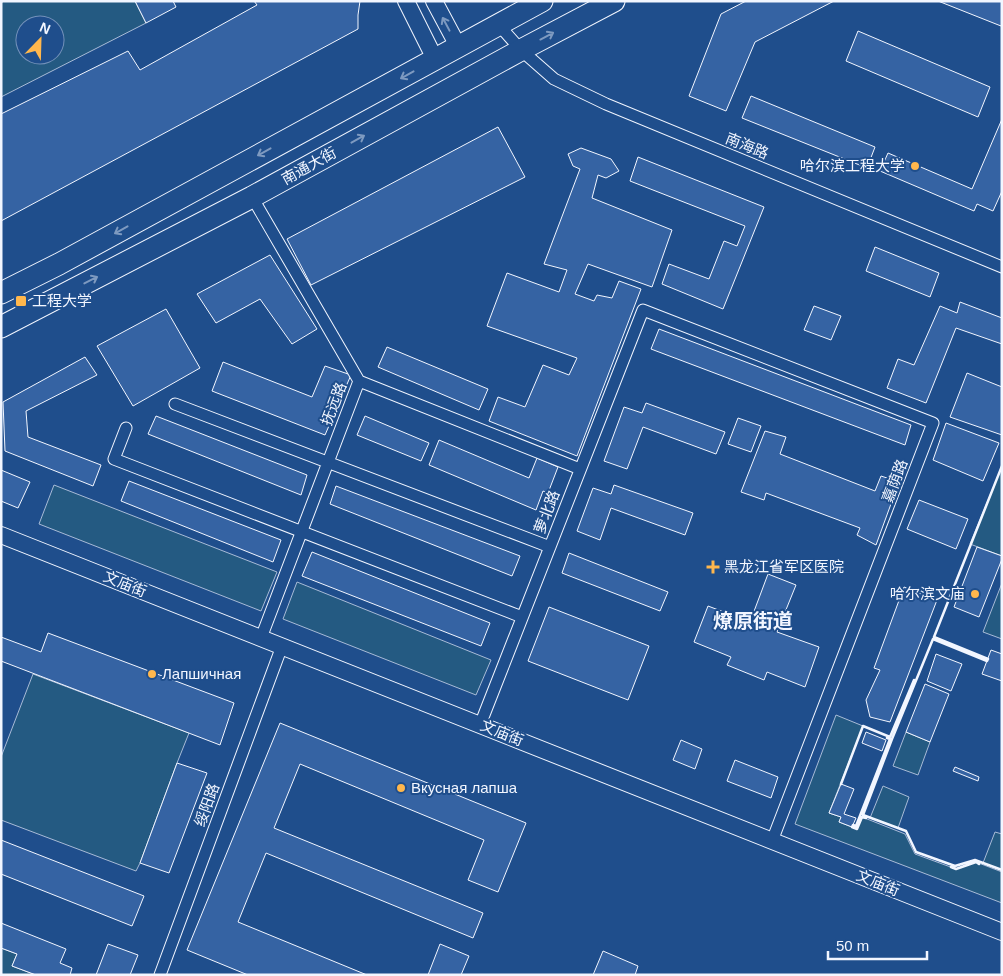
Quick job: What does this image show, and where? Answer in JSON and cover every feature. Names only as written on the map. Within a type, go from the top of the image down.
[{"type":"highway","points":[[1,293],[59,264],[542,1]]},
{"type":"highway","name":"南通大街","points":[[1,327],[252,197],[614,1]]},
{"type":"main road","points":[[406,1],[435,59]]},
{"type":"main road","points":[[434,1],[458,46]]},
{"type":"main road","name":"文庙街","points":[[1,535],[1002,932]]},
{"type":"street","name":"南海路","points":[[498,24],[521,50],[554,79],[606,104],[1002,267]]},
{"type":"street","name":"抚远路","points":[[252,197],[359,381],[262,638]]},
{"type":"street","name":"萝北路","points":[[480,725],[643,310]]},
{"type":"street","name":"嘉荫路","points":[[643,310],[934,423],[772,841]]},
{"type":"street","points":[[359,381],[580,469]]},
{"type":"street","points":[[175,404],[550,547]]},
{"type":"street","points":[[126,428],[114,459],[522,617]]},
{"type":"street","name":"绥阳路","points":[[160,975],[282,646]]},
{"type":"shaded area","points":[[4,1],[135,1],[146,23],[65,64],[65,15],[15,15],[15,65],[64,65],[1,97],[1,3]]},
{"type":"shaded area","points":[[1002,466],[1002,556],[970,544]]},
{"type":"shaded area","points":[[54,485],[277,572],[261,611],[39,524]]},
{"type":"shaded area","points":[[297,582],[491,660],[476,695],[283,619]]},
{"type":"shaded area","points":[[1002,583],[1002,639],[983,632]]},
{"type":"shaded area","points":[[33,674],[189,733],[136,871],[1,820],[1,757]]},
{"type":"shaded area","points":[[836,715],[863,726],[829,813],[841,817],[839,822],[857,829],[862,817],[905,834],[915,854],[956,869],[976,862],[1002,872],[1002,903],[795,824]]},
{"type":"shaded area","points":[[906,732],[930,742],[918,775],[893,766]]},
{"type":"shaded area","points":[[883,786],[909,797],[898,828],[870,818]]},
{"type":"shaded area","points":[[995,832],[1002,834],[1002,870],[983,863]]},
{"type":"shaded area","points":[[1,948],[17,954],[12,966],[36,975],[1,975]]},
{"type":"building","points":[[135,1],[173,1],[176,7],[146,23]]},
{"type":"building","points":[[254,1],[360,1],[358,29],[1,221],[1,114],[128,51],[140,70],[257,5]]},
{"type":"building","points":[[746,1],[834,1],[755,42],[726,111],[689,96],[721,14]]},
{"type":"building","points":[[938,1],[1002,1],[1001,26]]},
{"type":"building","points":[[858,31],[990,87],[978,117],[846,61]]},
{"type":"building","points":[[751,96],[875,147],[867,168],[742,118]]},
{"type":"building","points":[[1002,119],[1002,191],[993,211],[977,204],[974,211],[880,171],[888,153],[972,189]]},
{"type":"building","points":[[498,127],[525,177],[311,285],[287,239]]},
{"type":"building","points":[[581,148],[611,159],[619,171],[606,178],[598,175],[592,198],[672,230],[652,287],[588,264],[575,294],[594,301],[597,295],[612,298],[619,281],[641,289],[577,456],[489,421],[498,397],[525,407],[543,365],[569,375],[577,358],[487,326],[507,273],[559,292],[567,270],[544,264],[580,169],[573,166],[568,154]]},
{"type":"building","points":[[638,157],[764,207],[723,309],[662,284],[669,264],[709,279],[724,241],[737,246],[745,226],[630,181]]},
{"type":"building","points":[[875,247],[939,273],[930,297],[866,271]]},
{"type":"building","points":[[270,255],[317,329],[292,344],[260,299],[216,323],[197,294]]},
{"type":"building","points":[[960,302],[1002,318],[1002,344],[956,328],[926,403],[887,388],[898,359],[914,365],[940,306],[957,313]]},
{"type":"building","points":[[814,306],[841,316],[831,340],[804,330]]},
{"type":"building","points":[[166,309],[200,368],[133,406],[97,346]]},
{"type":"building","points":[[659,329],[911,425],[905,445],[651,349]]},
{"type":"building","points":[[387,347],[488,389],[479,410],[378,367]]},
{"type":"building","points":[[85,357],[97,375],[26,411],[28,437],[101,465],[93,486],[5,451],[3,402]]},
{"type":"building","points":[[223,362],[312,397],[325,366],[351,375],[325,435],[212,391]]},
{"type":"building","points":[[967,373],[1002,387],[1002,435],[950,417]]},
{"type":"building","points":[[646,403],[725,432],[716,454],[643,427],[627,469],[604,461],[624,407],[642,413]]},
{"type":"building","points":[[156,416],[307,475],[301,495],[148,434]]},
{"type":"building","points":[[365,416],[429,443],[421,461],[357,435]]},
{"type":"building","points":[[738,418],[761,426],[751,452],[728,444]]},
{"type":"building","points":[[946,423],[999,443],[983,481],[933,460]]},
{"type":"building","points":[[765,431],[786,437],[780,454],[875,491],[881,476],[899,482],[876,545],[857,535],[860,528],[766,493],[764,500],[741,492]]},
{"type":"building","points":[[439,440],[529,478],[537,458],[558,467],[548,493],[543,491],[536,510],[429,465]]},
{"type":"building","points":[[1,470],[30,482],[18,508],[1,501]]},
{"type":"building","points":[[129,481],[281,540],[273,562],[121,501]]},
{"type":"building","points":[[614,485],[693,513],[685,535],[611,508],[600,540],[577,531],[593,488],[611,494]]},
{"type":"building","points":[[336,486],[520,556],[512,576],[330,504]]},
{"type":"building","points":[[919,500],[968,519],[956,549],[907,529]]},
{"type":"building","points":[[977,547],[1002,556],[979,617],[954,607]]},
{"type":"building","points":[[312,552],[490,623],[481,646],[302,576]]},
{"type":"building","points":[[569,553],[668,592],[660,611],[562,573]]},
{"type":"building","points":[[768,574],[796,585],[777,632],[819,647],[805,687],[767,672],[764,680],[727,665],[731,657],[694,642],[708,606],[750,622]]},
{"type":"building","points":[[904,587],[937,600],[890,722],[870,717],[866,700],[880,670],[874,668]]},
{"type":"building","points":[[549,607],[649,646],[628,700],[528,661]]},
{"type":"building","points":[[48,633],[234,703],[220,745],[1,661],[1,637],[41,652]]},
{"type":"building","points":[[991,650],[1002,654],[1002,681],[982,674]]},
{"type":"building","points":[[936,654],[962,664],[951,691],[927,681]]},
{"type":"building","points":[[925,684],[949,694],[930,742],[906,732]]},
{"type":"building","points":[[280,723],[526,823],[498,892],[468,880],[484,840],[300,764],[274,828],[483,913],[473,938],[266,853],[238,922],[367,975],[248,975],[187,950]]},
{"type":"building","points":[[866,732],[886,740],[882,751],[862,743]]},
{"type":"building","points":[[681,740],[702,749],[695,769],[673,760]]},
{"type":"building","points":[[735,760],[778,777],[771,798],[727,781]]},
{"type":"building","points":[[177,763],[207,773],[169,873],[140,863]]},
{"type":"building","points":[[955,767],[979,777],[978,781],[953,771]]},
{"type":"building","points":[[841,784],[854,789],[844,814],[856,818],[852,827],[839,822],[841,817],[829,813]]},
{"type":"building","points":[[1,840],[144,896],[132,926],[1,874]]},
{"type":"building","points":[[1,923],[66,949],[60,963],[72,968],[70,975],[36,975],[12,966],[17,954],[1,948]]},
{"type":"building","points":[[108,944],[138,955],[130,975],[96,975]]},
{"type":"building","points":[[440,944],[469,956],[461,975],[428,975]]},
{"type":"building","points":[[603,951],[638,966],[635,975],[593,975]]},
{"type":"wall","points":[[1002,466],[934,637],[988,659],[987,661],[933,639],[863,815],[906,831],[916,852],[955,866],[975,860],[1002,870]]},
{"type":"wall","points":[[841,784],[863,726],[890,737],[914,680]]},
{"type":"wall","points":[[866,818],[862,817],[857,829],[852,827],[853,825],[856,826],[890,739],[887,738]]},
{"type":"wall","points":[[951,867],[956,869],[976,862],[979,864]]},
{"type":"place","name":"哈尔滨工程大学","points":[[915,166]]},
{"type":"place","name":"工程大学","points":[[21,301]]},
{"type":"place","name":"黑龙江省军区医院","points":[[713,567]]},
{"type":"place","name":"哈尔滨文庙","points":[[975,594]]},
{"type":"place","name":"Лапшичная","points":[[152,674]]},
{"type":"place","name":"Вкусная лапша","points":[[401,788]]},
{"type":"district","name":"燎原街道","points":[[753,621]]}]
